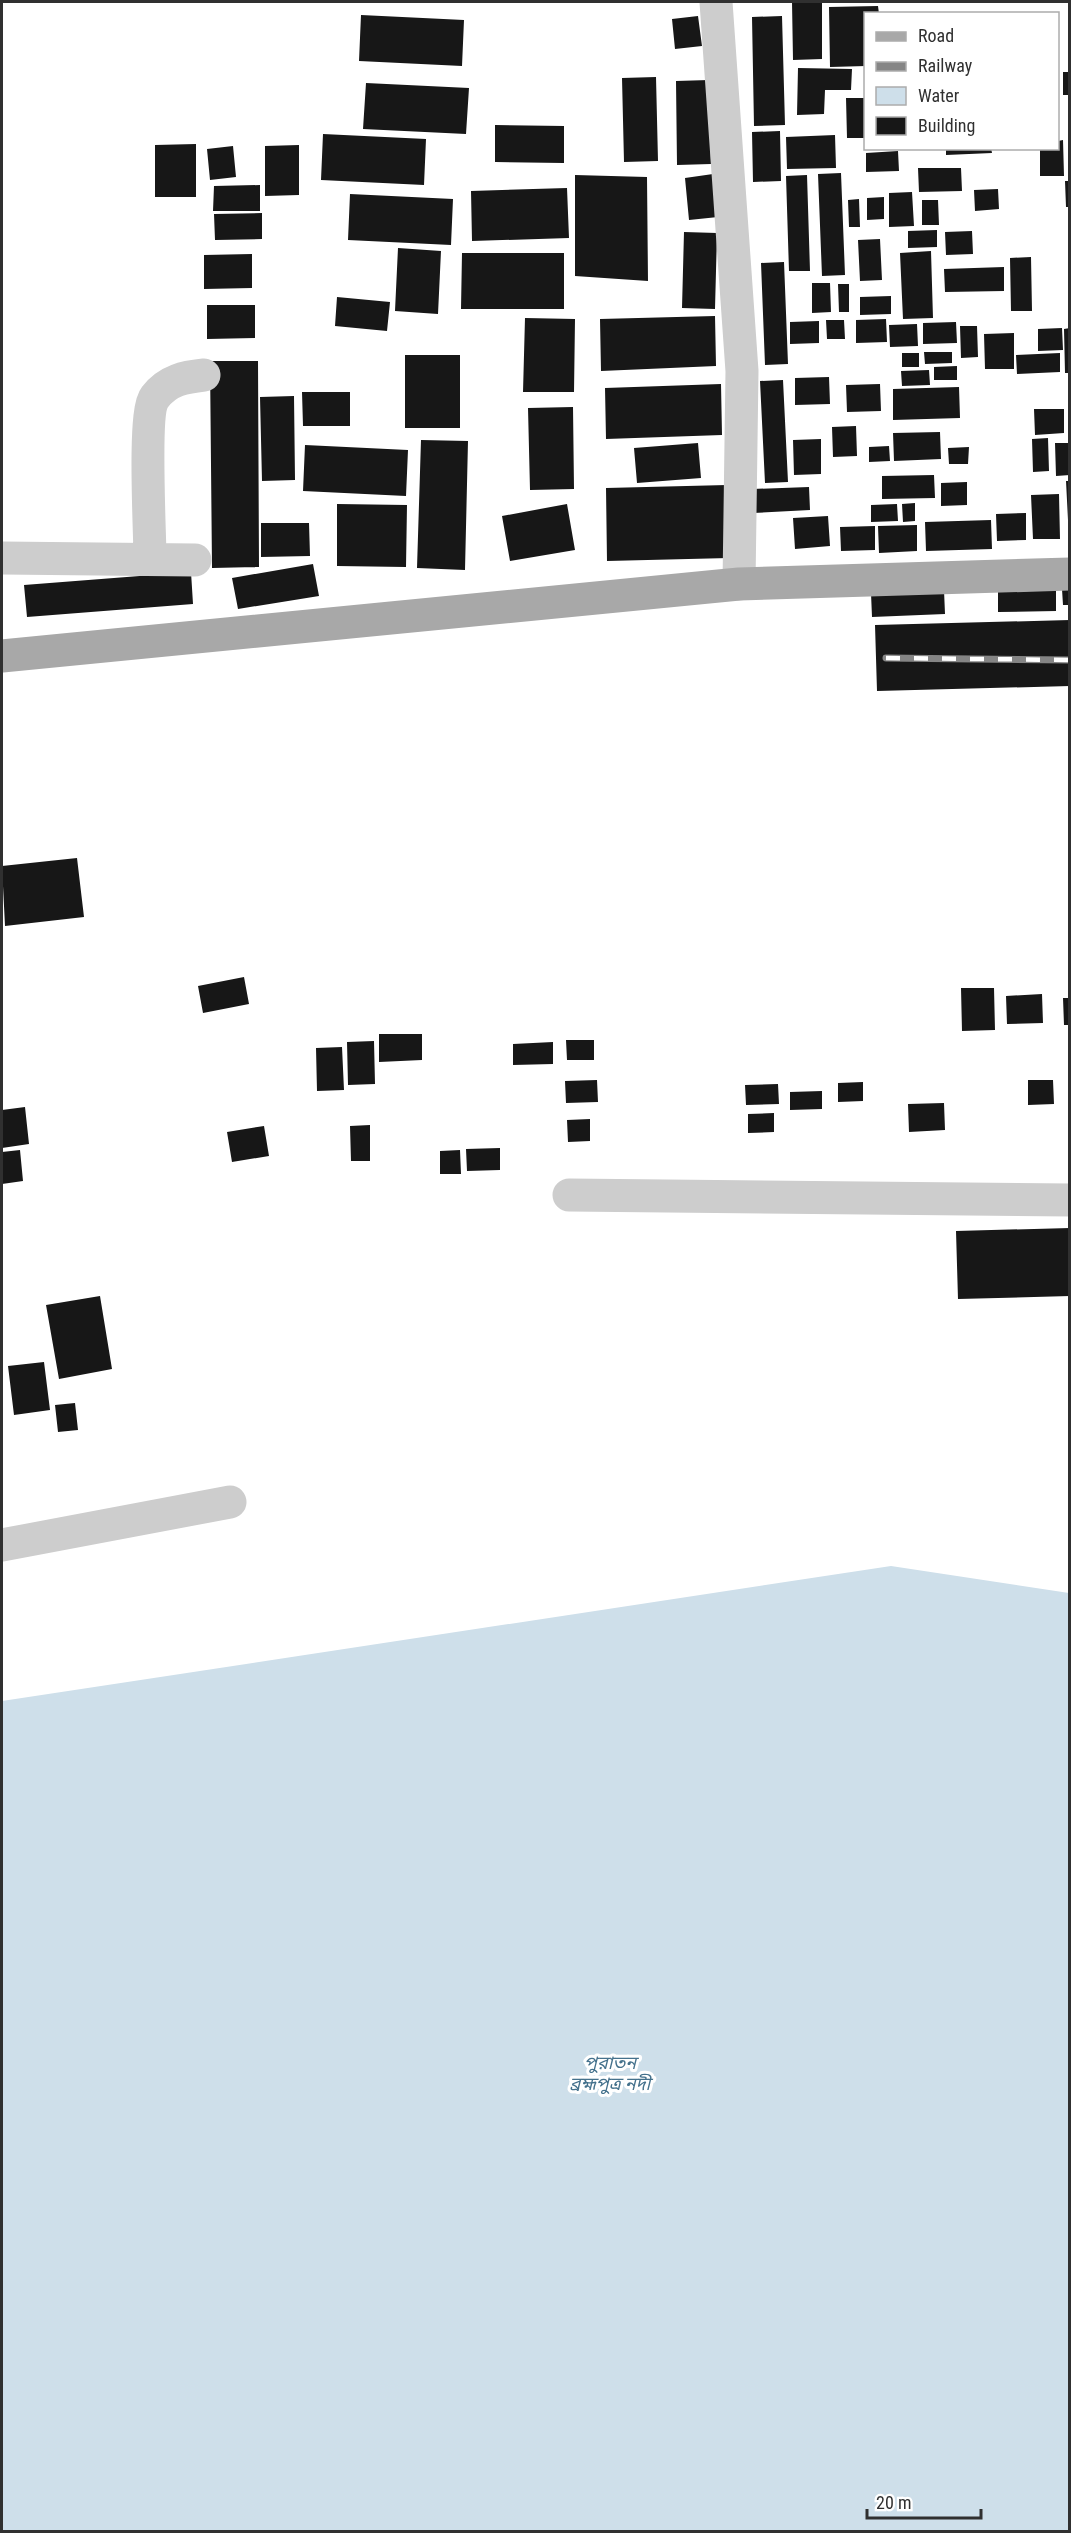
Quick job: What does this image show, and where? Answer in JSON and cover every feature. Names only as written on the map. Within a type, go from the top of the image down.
[{"type":"main road","points":[[2,656],[739,584],[1070,574]]},
{"type":"street","points":[[716,2],[742,371],[739,584]]},
{"type":"street","points":[[150,559],[148,423],[153,398],[170,382],[204,375]]},
{"type":"street","points":[[2,558],[195,560]]},
{"type":"street","points":[[569,1195],[1070,1200]]},
{"type":"street","points":[[2,1545],[230,1502]]},
{"type":"water","name":"পুরাতন ব্রহ্মপুত্র নদী","points":[[891,1566],[1069,1593],[1069,2531],[2,2531],[2,1701]]},
{"type":"building","points":[[792,2],[822,2],[822,59],[793,60]]},
{"type":"building","points":[[878,6],[879,12],[864,12],[864,66],[830,67],[829,7]]},
{"type":"building","points":[[361,15],[464,20],[462,66],[359,61]]},
{"type":"building","points":[[698,16],[702,46],[675,49],[672,19]]},
{"type":"building","points":[[782,16],[785,125],[754,126],[752,17]]},
{"type":"building","points":[[798,68],[852,69],[851,90],[825,90],[824,114],[797,115]]},
{"type":"building","points":[[1063,72],[1070,72],[1070,95],[1063,95]]},
{"type":"building","points":[[656,77],[658,161],[624,162],[622,78]]},
{"type":"building","points":[[709,80],[711,164],[677,165],[676,81]]},
{"type":"building","points":[[366,83],[469,88],[466,134],[363,129]]},
{"type":"building","points":[[846,98],[864,98],[864,138],[847,138]]},
{"type":"building","points":[[495,125],[564,126],[564,163],[495,162]]},
{"type":"building","points":[[780,131],[781,181],[753,182],[752,132]]},
{"type":"building","points":[[323,134],[426,139],[424,185],[321,180]]},
{"type":"building","points":[[835,135],[836,168],[787,169],[786,137]]},
{"type":"building","points":[[1063,140],[1064,176],[1040,176],[1040,150],[1059,150],[1059,141]]},
{"type":"building","points":[[196,144],[196,197],[155,197],[155,145]]},
{"type":"building","points":[[299,145],[299,195],[265,196],[265,146]]},
{"type":"building","points":[[233,146],[236,177],[210,180],[207,149]]},
{"type":"building","points":[[946,150],[991,150],[992,153],[946,155]]},
{"type":"building","points":[[898,151],[899,171],[866,172],[866,153]]},
{"type":"building","points":[[918,168],[961,168],[962,191],[919,192]]},
{"type":"building","points":[[841,173],[845,275],[822,276],[818,174]]},
{"type":"building","points":[[713,174],[718,217],[689,220],[685,178]]},
{"type":"building","points":[[575,175],[647,177],[648,281],[575,276]]},
{"type":"building","points":[[807,175],[810,271],[789,271],[786,176]]},
{"type":"building","points":[[1065,181],[1070,181],[1070,207],[1066,207]]},
{"type":"building","points":[[260,185],[260,211],[213,211],[214,186]]},
{"type":"building","points":[[567,188],[569,238],[472,241],[471,191]]},
{"type":"building","points":[[998,189],[999,209],[975,211],[974,190]]},
{"type":"building","points":[[912,192],[914,226],[889,227],[889,193]]},
{"type":"building","points":[[350,194],[453,199],[451,245],[348,240]]},
{"type":"building","points":[[884,197],[884,219],[867,220],[867,198]]},
{"type":"building","points":[[859,199],[860,227],[849,227],[848,200]]},
{"type":"building","points":[[922,200],[938,200],[939,225],[922,225]]},
{"type":"building","points":[[262,213],[262,239],[215,240],[214,214]]},
{"type":"building","points":[[937,230],[937,247],[908,248],[908,231]]},
{"type":"building","points":[[972,231],[973,254],[946,255],[945,232]]},
{"type":"building","points":[[684,232],[717,233],[715,309],[682,308]]},
{"type":"building","points":[[880,239],[882,280],[860,281],[858,240]]},
{"type":"building","points":[[398,248],[441,251],[438,314],[395,311]]},
{"type":"building","points":[[931,251],[933,318],[903,319],[900,253]]},
{"type":"building","points":[[462,253],[564,253],[564,309],[461,309]]},
{"type":"building","points":[[252,254],[252,288],[204,289],[204,255]]},
{"type":"building","points":[[1031,257],[1032,311],[1011,311],[1010,258]]},
{"type":"building","points":[[784,262],[788,364],[765,365],[761,263]]},
{"type":"building","points":[[1004,267],[1004,291],[945,292],[944,269]]},
{"type":"building","points":[[812,283],[830,283],[831,312],[812,313]]},
{"type":"building","points":[[838,284],[849,284],[849,312],[839,312]]},
{"type":"building","points":[[891,296],[891,314],[860,315],[860,297]]},
{"type":"building","points":[[337,297],[390,302],[387,331],[335,326]]},
{"type":"building","points":[[207,305],[255,305],[255,338],[207,339]]},
{"type":"building","points":[[715,316],[716,366],[601,371],[600,319]]},
{"type":"building","points":[[525,318],[575,319],[574,392],[523,392]]},
{"type":"building","points":[[886,319],[887,342],[856,343],[856,320]]},
{"type":"building","points":[[826,320],[844,320],[845,339],[827,339]]},
{"type":"building","points":[[819,321],[819,343],[790,344],[790,322]]},
{"type":"building","points":[[956,322],[957,343],[923,344],[923,323]]},
{"type":"building","points":[[917,324],[918,346],[890,347],[889,325]]},
{"type":"building","points":[[960,326],[977,326],[978,357],[961,358]]},
{"type":"building","points":[[1062,328],[1063,350],[1038,351],[1038,329]]},
{"type":"building","points":[[1070,328],[1070,373],[1065,373],[1064,329]]},
{"type":"building","points":[[1014,333],[1014,369],[985,369],[984,334]]},
{"type":"building","points":[[924,352],[952,352],[952,363],[925,364]]},
{"type":"building","points":[[902,353],[919,353],[919,367],[902,367]]},
{"type":"building","points":[[1060,353],[1060,372],[1017,374],[1016,355]]},
{"type":"building","points":[[405,355],[460,355],[460,428],[405,428]]},
{"type":"building","points":[[210,361],[258,361],[259,567],[212,568]]},
{"type":"building","points":[[957,366],[957,380],[934,380],[934,367]]},
{"type":"building","points":[[929,370],[930,385],[902,386],[901,371]]},
{"type":"building","points":[[829,377],[830,404],[795,405],[795,378]]},
{"type":"building","points":[[783,380],[788,482],[765,483],[760,381]]},
{"type":"building","points":[[721,384],[722,435],[606,439],[605,388]]},
{"type":"building","points":[[880,384],[881,411],[847,412],[846,385]]},
{"type":"building","points":[[959,387],[960,418],[893,420],[893,389]]},
{"type":"building","points":[[302,392],[350,392],[350,426],[303,426]]},
{"type":"building","points":[[294,396],[295,480],[262,481],[260,397]]},
{"type":"building","points":[[573,407],[574,489],[530,490],[528,408]]},
{"type":"building","points":[[1034,409],[1064,409],[1064,433],[1035,435]]},
{"type":"building","points":[[856,426],[857,456],[833,457],[832,427]]},
{"type":"building","points":[[940,432],[941,459],[894,461],[893,433]]},
{"type":"building","points":[[1048,438],[1049,471],[1033,472],[1032,439]]},
{"type":"building","points":[[821,439],[821,474],[794,475],[793,440]]},
{"type":"building","points":[[421,440],[468,441],[465,570],[417,568]]},
{"type":"building","points":[[698,443],[701,478],[637,483],[634,448]]},
{"type":"building","points":[[1055,443],[1070,443],[1070,475],[1056,476]]},
{"type":"building","points":[[305,445],[408,450],[406,496],[303,491]]},
{"type":"building","points":[[889,446],[890,461],[869,462],[869,447]]},
{"type":"building","points":[[969,447],[968,464],[949,464],[948,448]]},
{"type":"building","points":[[934,475],[935,498],[882,499],[882,476]]},
{"type":"building","points":[[1066,481],[1070,481],[1070,520],[1068,520]]},
{"type":"building","points":[[967,482],[967,505],[941,506],[941,483]]},
{"type":"building","points":[[727,485],[729,558],[607,561],[606,488]]},
{"type":"building","points":[[809,487],[810,510],[753,513],[753,489]]},
{"type":"building","points":[[1059,494],[1060,539],[1033,539],[1031,495]]},
{"type":"building","points":[[915,503],[915,521],[903,522],[902,504]]},
{"type":"building","points":[[337,504],[407,505],[406,567],[337,566]]},
{"type":"building","points":[[567,504],[575,550],[510,561],[502,516]]},
{"type":"building","points":[[897,504],[898,521],[871,522],[871,505]]},
{"type":"building","points":[[1026,513],[1026,540],[997,541],[996,514]]},
{"type":"building","points":[[828,516],[830,546],[795,549],[793,518]]},
{"type":"building","points":[[991,520],[992,549],[926,551],[925,522]]},
{"type":"building","points":[[261,523],[309,523],[310,556],[261,557]]},
{"type":"building","points":[[917,525],[917,551],[879,553],[878,526]]},
{"type":"building","points":[[875,526],[875,550],[841,551],[840,527]]},
{"type":"building","points":[[313,564],[319,596],[238,609],[232,578]]},
{"type":"building","points":[[191,572],[193,604],[27,617],[24,585]]},
{"type":"building","points":[[1070,588],[1070,605],[1063,605],[1062,589]]},
{"type":"building","points":[[944,590],[945,614],[872,617],[871,593]]},
{"type":"building","points":[[1056,590],[1056,611],[998,612],[998,592]]},
{"type":"building","points":[[1070,620],[1070,686],[877,691],[875,625]]},
{"type":"building","points":[[77,858],[84,917],[5,926],[2,866]]},
{"type":"building","points":[[244,977],[249,1004],[203,1013],[198,986]]},
{"type":"building","points":[[961,988],[994,988],[995,1030],[962,1031]]},
{"type":"building","points":[[1042,994],[1043,1023],[1007,1024],[1006,996]]},
{"type":"building","points":[[1063,998],[1070,998],[1070,1025],[1064,1025]]},
{"type":"building","points":[[379,1034],[422,1034],[422,1060],[379,1062]]},
{"type":"building","points":[[566,1040],[594,1040],[594,1060],[567,1060]]},
{"type":"building","points":[[374,1041],[375,1084],[348,1085],[347,1042]]},
{"type":"building","points":[[553,1042],[553,1064],[513,1065],[513,1044]]},
{"type":"building","points":[[342,1047],[344,1090],[317,1091],[316,1048]]},
{"type":"building","points":[[597,1080],[598,1102],[566,1103],[565,1081]]},
{"type":"building","points":[[1028,1080],[1053,1080],[1054,1104],[1028,1105]]},
{"type":"building","points":[[863,1082],[863,1101],[838,1102],[838,1083]]},
{"type":"building","points":[[778,1084],[779,1104],[746,1105],[745,1085]]},
{"type":"building","points":[[822,1091],[822,1109],[790,1110],[790,1092]]},
{"type":"building","points":[[944,1103],[945,1130],[909,1132],[908,1104]]},
{"type":"building","points":[[25,1107],[29,1144],[2,1148],[2,1110]]},
{"type":"building","points":[[774,1113],[774,1132],[748,1133],[748,1114]]},
{"type":"building","points":[[590,1119],[590,1141],[568,1142],[567,1120]]},
{"type":"building","points":[[370,1125],[370,1161],[351,1161],[350,1126]]},
{"type":"building","points":[[264,1126],[269,1156],[232,1162],[227,1132]]},
{"type":"building","points":[[500,1148],[500,1170],[467,1171],[466,1149]]},
{"type":"building","points":[[20,1150],[23,1181],[2,1184],[2,1152]]},
{"type":"building","points":[[460,1150],[461,1174],[440,1174],[440,1151]]},
{"type":"building","points":[[1070,1228],[1070,1296],[958,1299],[956,1231]]},
{"type":"building","points":[[100,1296],[112,1369],[59,1379],[46,1305]]},
{"type":"building","points":[[44,1362],[50,1410],[14,1415],[8,1366]]},
{"type":"building","points":[[75,1403],[78,1430],[58,1432],[55,1405]]},
{"type":"railway","points":[[886,658],[1070,660]]}]
